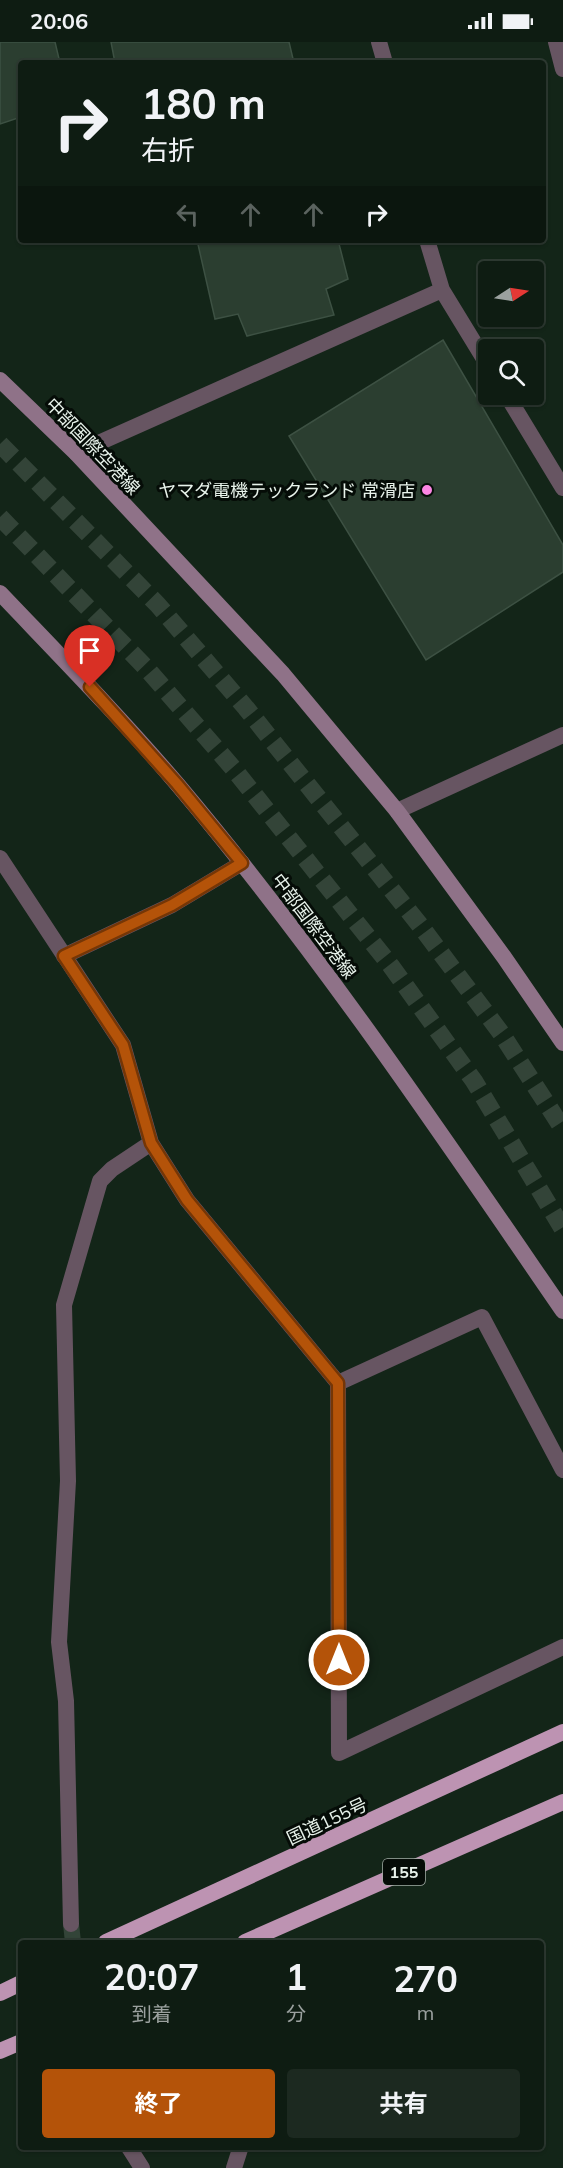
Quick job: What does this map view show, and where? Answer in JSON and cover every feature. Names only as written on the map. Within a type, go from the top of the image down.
[{"type":"highway","name":"国道155号","points":[[110,1940],[563,1732]]},
{"type":"highway","name":"155","points":[[250,1940],[563,1802]]},
{"type":"highway","points":[[0,1993],[18,1984]]},
{"type":"highway","points":[[0,2051],[18,2043]]},
{"type":"main road","name":"中部国際空港線","points":[[0,380],[75,453],[283,674],[397,811],[504,957],[563,1043]]},
{"type":"main road","name":"中部国際空港線","points":[[0,593],[105,703],[242,863],[393,1064],[563,1311]]},
{"type":"street","points":[[380,42],[384,60]]},
{"type":"street","points":[[556,42],[563,69]]},
{"type":"street","points":[[428,243],[442,290],[478,349]]},
{"type":"street","points":[[75,453],[442,290]]},
{"type":"street","points":[[513,405],[562,485]]},
{"type":"street","points":[[397,811],[563,735]]},
{"type":"street","points":[[0,858],[123,1045],[151,1143],[187,1200],[338,1383],[339,1753],[563,1647]]},
{"type":"street","points":[[64,956],[172,905],[242,863]]},
{"type":"street","points":[[71,1924],[66,1701],[59,1642],[68,1481],[64,1305],[100,1181],[112,1169],[151,1143]]},
{"type":"street","points":[[338,1383],[482,1317],[563,1470]]},
{"type":"street","points":[[130,2150],[138,2167]]},
{"type":"street","points":[[234,2168],[240,2150]]},
{"type":"building","points":[[0,42],[55,42],[59,60],[18,60],[18,118],[0,124]]},
{"type":"building","points":[[111,42],[289,42],[293,60],[114,60]]},
{"type":"building","points":[[198,243],[339,243],[348,279],[326,289],[334,315],[247,336],[238,314],[215,319]]},
{"type":"building","name":"ヤマダ電機テックランド 常滑店","points":[[443,340],[478,400],[478,405],[481,405],[563,545],[563,572],[426,660],[289,436]]},
{"type":"tunnel","points":[[0,444],[158,605],[246,708],[419,924],[501,1033],[563,1129]]},
{"type":"tunnel","points":[[0,517],[148,670],[233,768],[391,966],[474,1081],[563,1229]]},
{"type":"tunnel","points":[[71,1924],[73,1940]]},
{"type":"place","name":"ヤマダ電機テックランド 常滑店","points":[[427,490]]},
{"type":"route","points":[[90,687],[177,784],[242,863],[172,905],[64,956],[123,1045],[151,1143],[187,1200],[338,1383],[339,1660]]}]
